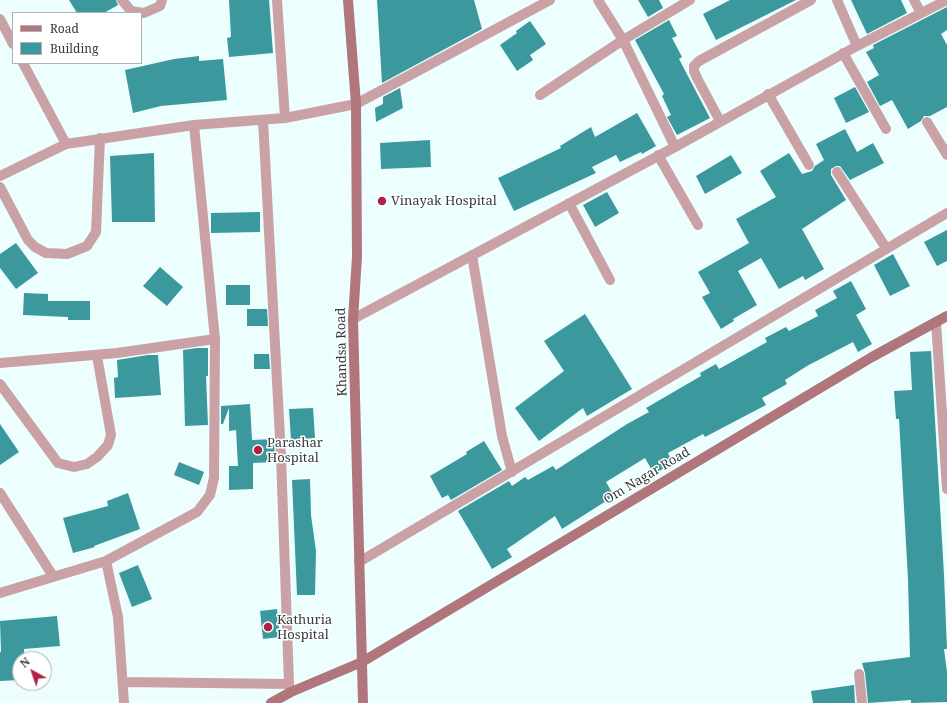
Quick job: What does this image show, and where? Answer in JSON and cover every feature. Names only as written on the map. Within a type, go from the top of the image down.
[{"type":"street","points":[[122,0],[131,11],[138,12]]},
{"type":"street","points":[[142,13],[160,6],[162,0]]},
{"type":"street","points":[[278,0],[286,118]]},
{"type":"street","name":"Khandsa Road","points":[[348,0],[356,104],[357,257],[353,319],[363,703]]},
{"type":"street","points":[[0,176],[66,144],[194,125],[286,118],[356,104],[550,0]]},
{"type":"street","points":[[598,0],[623,40],[675,147]]},
{"type":"street","points":[[540,95],[623,40],[690,0]]},
{"type":"street","points":[[720,121],[697,78],[694,71],[694,66],[699,61],[811,0]]},
{"type":"street","points":[[836,0],[856,46]]},
{"type":"street","points":[[914,0],[921,13]]},
{"type":"street","points":[[353,319],[675,147],[856,46],[947,0]]},
{"type":"street","points":[[0,20],[4,36],[12,43]]},
{"type":"street","points":[[843,53],[886,129]]},
{"type":"street","points":[[24,64],[66,144]]},
{"type":"street","points":[[768,94],[809,165]]},
{"type":"street","points":[[123,682],[290,688],[281,456],[263,120]]},
{"type":"street","points":[[927,122],[947,155]]},
{"type":"street","points":[[0,594],[53,576],[106,561],[197,512],[210,495],[214,478],[215,339],[194,125]]},
{"type":"street","points":[[0,187],[28,240],[35,247],[46,253],[68,254],[87,246],[96,232],[100,138]]},
{"type":"street","points":[[658,155],[698,225]]},
{"type":"street","points":[[837,172],[886,248]]},
{"type":"street","points":[[569,203],[610,280]]},
{"type":"street","points":[[359,562],[947,213]]},
{"type":"street","points":[[472,255],[502,436],[512,472]]},
{"type":"street","name":"Om Nagar Road","points":[[275,702],[290,688],[362,662],[865,361],[947,316]]},
{"type":"street","points":[[936,322],[947,489]]},
{"type":"street","points":[[0,364],[96,356],[215,339]]},
{"type":"street","points":[[0,384],[58,463],[74,467],[80,466],[97,457],[108,445],[111,435],[96,356]]},
{"type":"street","points":[[0,493],[53,576]]},
{"type":"street","points":[[106,561],[118,617],[124,703]]},
{"type":"street","points":[[859,674],[862,703]]},
{"type":"building","points":[[69,0],[116,0],[118,5],[106,12],[76,12]]},
{"type":"building","points":[[229,0],[269,0],[273,53],[229,57],[227,38],[231,37]]},
{"type":"building","points":[[377,0],[474,0],[482,29],[382,83]]},
{"type":"building","points":[[638,0],[659,0],[663,8],[648,17]]},
{"type":"building","points":[[730,0],[796,0],[716,40],[703,14]]},
{"type":"building","points":[[851,0],[901,0],[907,13],[867,34]]},
{"type":"building","points":[[947,7],[947,30],[941,34],[947,45],[947,107],[930,116],[924,116],[921,121],[908,129],[892,100],[880,106],[867,82],[879,75],[866,52],[874,48],[873,45]]},
{"type":"building","points":[[669,20],[677,36],[672,38],[682,57],[679,59],[710,118],[677,135],[667,117],[671,115],[662,96],[664,94],[635,40]]},
{"type":"building","points":[[530,21],[546,44],[530,55],[533,60],[517,71],[500,45],[517,33],[516,31]]},
{"type":"building","points":[[199,56],[199,61],[223,59],[227,100],[161,106],[133,113],[125,70],[174,59]]},
{"type":"building","points":[[855,87],[869,112],[846,123],[834,98]]},
{"type":"building","points":[[400,88],[403,108],[376,122],[375,108],[383,104],[383,97]]},
{"type":"building","points":[[637,113],[656,146],[642,154],[641,152],[620,162],[616,155],[592,167],[596,173],[514,211],[498,178],[561,148],[560,146],[591,127],[595,137]]},
{"type":"building","points":[[845,129],[857,152],[873,143],[884,163],[850,180],[840,166],[836,166],[831,169],[831,175],[846,200],[802,229],[824,269],[805,280],[803,276],[779,289],[761,258],[738,271],[757,305],[733,319],[734,321],[721,329],[702,297],[710,293],[698,272],[749,243],[736,219],[776,197],[760,171],[789,153],[802,174],[812,171],[815,166],[824,160],[816,144]]},
{"type":"building","points":[[430,140],[431,167],[381,169],[380,143]]},
{"type":"building","points":[[154,153],[155,222],[112,222],[110,156]]},
{"type":"building","points":[[731,155],[742,173],[705,194],[696,176]]},
{"type":"building","points":[[607,192],[619,213],[595,227],[583,205]]},
{"type":"building","points":[[260,212],[260,232],[211,233],[211,213]]},
{"type":"building","points":[[947,230],[947,261],[937,266],[924,242]]},
{"type":"building","points":[[16,243],[38,273],[16,289],[0,268],[0,254]]},
{"type":"building","points":[[893,254],[910,286],[890,296],[874,265]]},
{"type":"building","points":[[160,267],[183,287],[167,306],[143,286]]},
{"type":"building","points":[[851,281],[866,309],[856,315],[872,344],[858,352],[853,342],[807,366],[785,380],[787,384],[762,398],[766,405],[705,437],[703,434],[668,453],[673,463],[654,474],[645,458],[606,482],[614,496],[562,529],[555,516],[507,549],[512,557],[492,569],[458,511],[509,481],[512,486],[525,477],[528,480],[553,466],[556,470],[627,424],[649,412],[646,408],[701,376],[700,373],[716,364],[719,369],[767,342],[765,338],[786,327],[789,331],[818,316],[815,310],[837,298],[833,291]]},
{"type":"building","points":[[226,285],[250,285],[250,305],[226,305]]},
{"type":"building","points":[[24,293],[48,294],[48,301],[90,301],[90,320],[68,320],[68,317],[23,315]]},
{"type":"building","points":[[247,309],[267,309],[268,326],[247,326]]},
{"type":"building","points":[[585,314],[632,389],[587,416],[583,408],[539,441],[515,408],[564,371],[544,341]]},
{"type":"building","points":[[208,348],[208,376],[206,376],[208,425],[185,426],[183,350]]},
{"type":"building","points":[[931,351],[944,575],[947,649],[944,649],[947,672],[947,702],[911,703],[911,700],[868,703],[865,673],[862,663],[910,657],[908,579],[899,419],[896,419],[894,391],[912,390],[910,352]]},
{"type":"building","points":[[254,354],[269,354],[270,369],[254,369]]},
{"type":"building","points":[[148,355],[158,355],[161,395],[115,398],[114,378],[118,377],[117,360]]},
{"type":"building","points":[[250,404],[252,440],[274,439],[275,462],[253,463],[253,489],[229,490],[229,466],[238,466],[236,430],[229,431],[229,408],[223,424],[221,424],[221,406]]},
{"type":"building","points":[[313,408],[315,438],[291,440],[289,409]]},
{"type":"building","points":[[0,424],[19,452],[0,465]]},
{"type":"building","points":[[484,441],[502,470],[451,500],[448,495],[442,498],[430,476],[467,454],[466,452]]},
{"type":"building","points":[[179,462],[204,472],[199,485],[174,475]]},
{"type":"building","points":[[310,479],[311,515],[316,551],[315,595],[297,595],[292,480]]},
{"type":"building","points":[[128,493],[140,529],[94,546],[95,547],[73,553],[63,518],[108,506],[107,501]]},
{"type":"building","points":[[138,565],[152,599],[132,607],[119,573]]},
{"type":"building","points":[[277,609],[280,637],[263,639],[260,611]]},
{"type":"building","points":[[57,616],[60,646],[24,649],[24,651],[12,651],[12,680],[0,681],[0,621]]},
{"type":"building","points":[[854,685],[855,703],[813,703],[811,691]]},
{"type":"place","name":"Vinayak Hospital","points":[[382,201]]},
{"type":"place","name":"Parashar Hospital","points":[[258,450]]},
{"type":"place","name":"Kathuria Hospital","points":[[268,627]]}]
